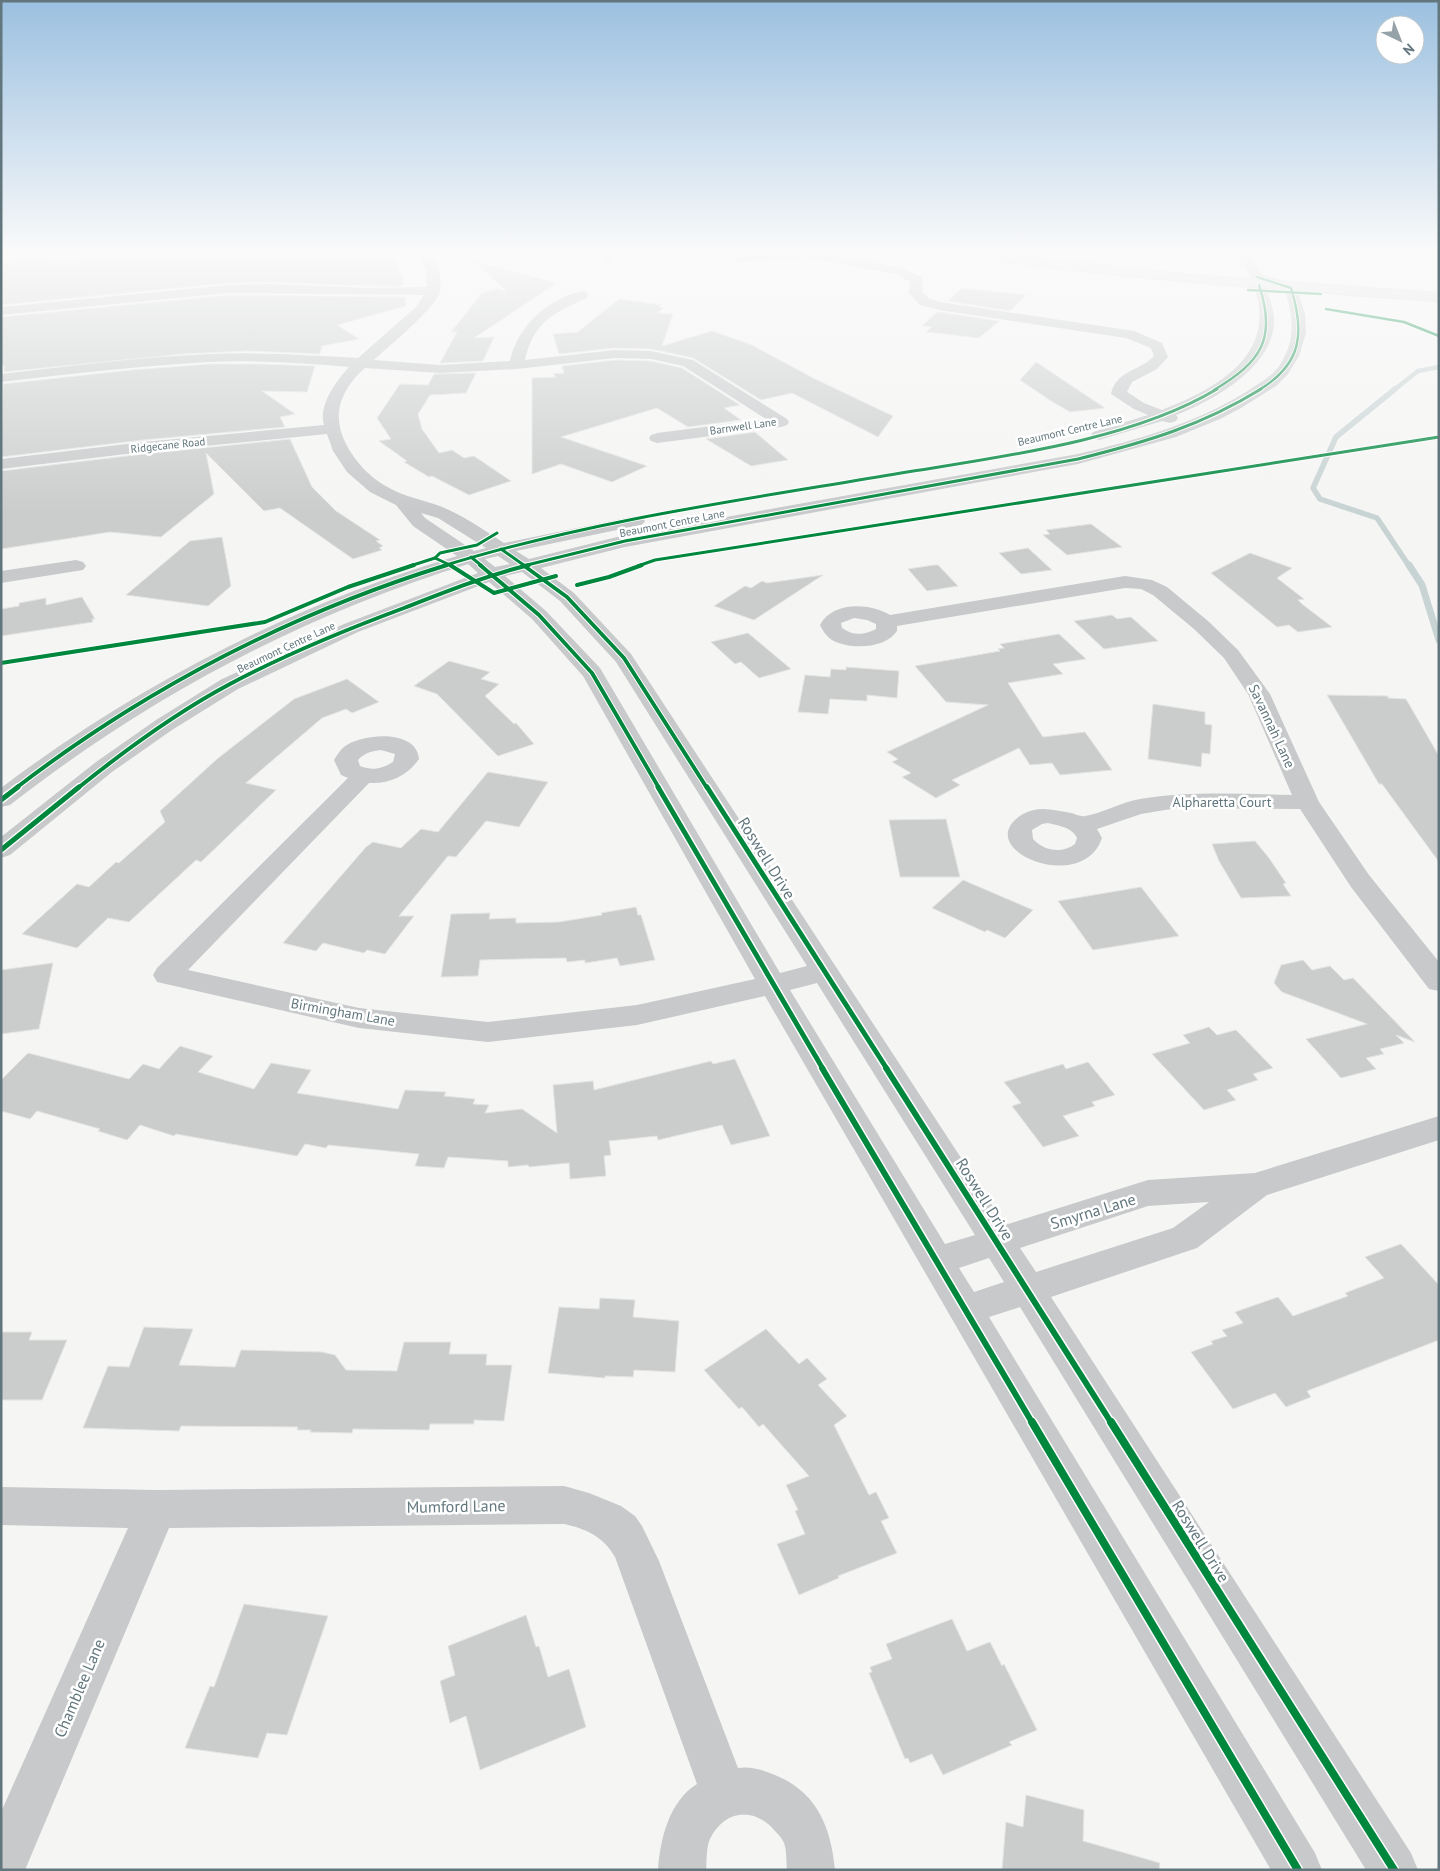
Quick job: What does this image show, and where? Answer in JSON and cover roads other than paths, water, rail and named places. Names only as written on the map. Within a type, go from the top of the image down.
[{"type":"street","points":[[389,338],[363,362],[342,385],[335,398],[331,421],[341,451],[354,468],[376,488],[401,501],[444,514],[497,562],[539,615],[592,673],[773,985],[1298,1870]]},
{"type":"street","points":[[517,365],[518,353],[526,338]]},
{"type":"street","points":[[1139,338],[1157,346],[1161,357],[1152,365],[1134,372],[1122,385],[1120,394],[1126,400],[1200,423]]},
{"type":"street","name":"Beaumont Centre Lane","points":[[1,800],[69,749],[163,689],[221,656],[350,598],[497,562],[652,517],[1053,446],[1125,428],[1206,396],[1225,384],[1257,354],[1265,338]]},
{"type":"street","name":"Beaumont Centre Lane","points":[[1,850],[112,762],[164,725],[230,684],[497,562],[625,541],[1078,459],[1150,440],[1200,423],[1239,404],[1270,383],[1283,371],[1291,359],[1299,338]]},
{"type":"street","name":"Barnwell Lane","points":[[1,378],[132,363],[211,358],[294,358],[440,369],[517,365],[615,354],[651,355],[688,363],[781,422],[657,438]]},
{"type":"street","name":"Ridgecane Road","points":[[1,464],[143,447],[334,429]]},
{"type":"street","points":[[401,501],[419,522],[497,562]]},
{"type":"street","name":"Roswell Drive","points":[[497,562],[567,598],[624,658],[997,1241],[1394,1870]]},
{"type":"street","points":[[1,577],[76,566]]},
{"type":"street","name":"Savannah Lane","points":[[886,622],[1117,583],[1135,582],[1145,584],[1160,591],[1201,625],[1231,654],[1248,676],[1269,713],[1307,802],[1360,881],[1439,982]]},
{"type":"street","name":"Birmingham Lane","points":[[363,776],[167,975],[359,1018],[488,1032],[637,1015],[773,985],[825,971]]},
{"type":"street","name":"Alpharetta Court","points":[[1081,826],[1138,807],[1177,801],[1307,802]]},
{"type":"street","name":"Smyrna Lane","points":[[936,1261],[1148,1193],[1255,1186],[1439,1128]]},
{"type":"street","name":"Smyrna Lane","points":[[966,1310],[1184,1238],[1255,1186]]},
{"type":"street","name":"Mumford Lane","points":[[1,1506],[157,1509],[564,1505],[588,1511],[608,1521],[625,1535],[638,1561],[724,1794]]},
{"type":"street","name":"Chamblee Lane","points":[[1,1868],[157,1509]]},
{"type":"street","points":[[682,1870],[683,1850],[691,1826],[705,1807],[724,1794],[743,1790],[764,1793],[782,1802],[797,1817],[807,1836],[812,1859],[811,1870]]},
{"type":"waterway","points":[[1394,390],[1418,371],[1439,367]]},
{"type":"waterway","points":[[1395,389],[1336,437],[1313,488],[1320,499],[1377,518],[1409,566]]},
{"type":"waterway","points":[[1409,565],[1422,585],[1439,640]]}]
